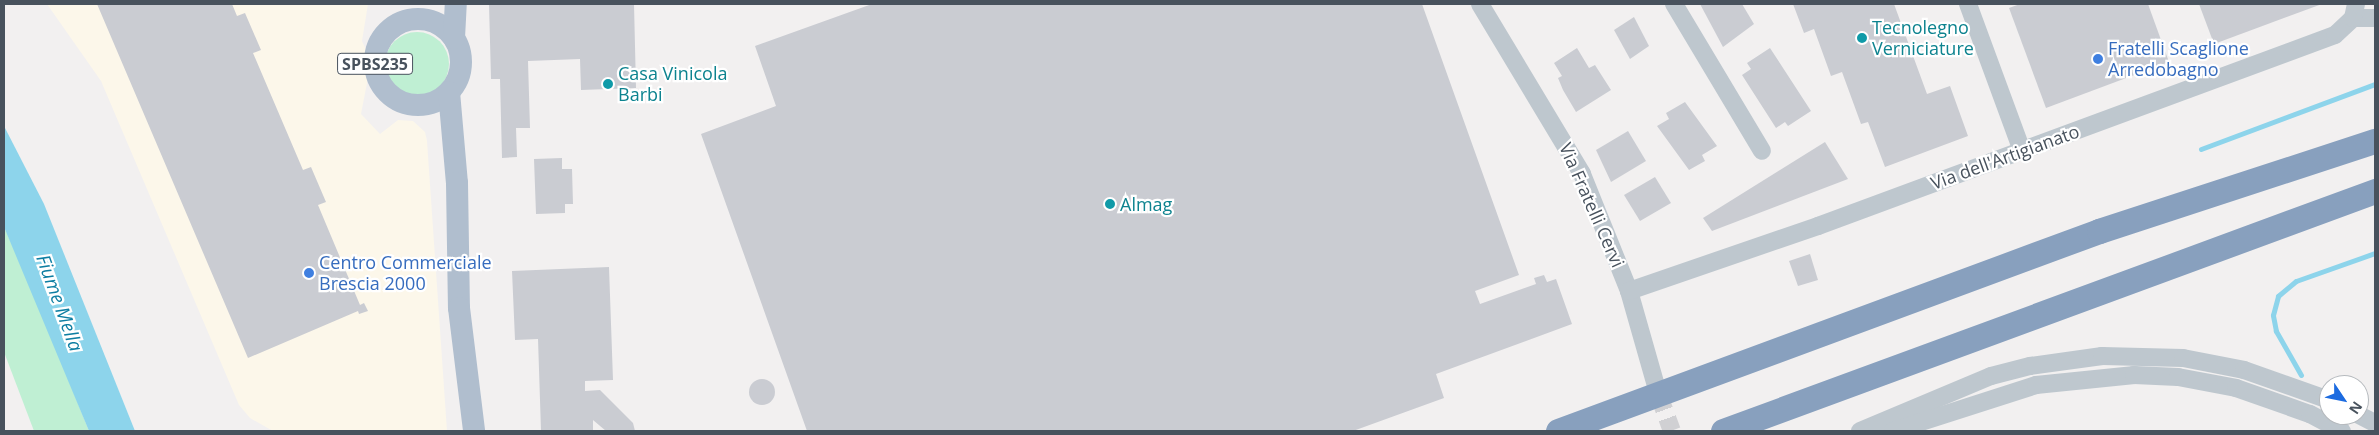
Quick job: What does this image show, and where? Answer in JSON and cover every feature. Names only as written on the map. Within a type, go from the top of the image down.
[{"type":"highway","points":[[1558,431],[2099,231],[2375,141]]},
{"type":"highway","points":[[1723,431],[2375,191]]},
{"type":"main road","name":"SPBS235","points":[[440,4],[419,19],[393,27],[377,49],[375,63],[384,89],[401,102],[417,106],[450,137]]},
{"type":"main road","points":[[456,4],[454,38],[461,66],[449,92],[450,137],[457,183],[460,318],[474,431]]},
{"type":"main road","points":[[419,19],[444,28],[454,38]]},
{"type":"main road","points":[[417,106],[437,101],[449,92]]},
{"type":"street","name":"Via Fratelli Cervi","points":[[1480,4],[1582,174],[1629,291],[1658,393]]},
{"type":"street","points":[[1674,4],[1762,151]]},
{"type":"street","points":[[1968,4],[2022,150]]},
{"type":"street","name":"Via dell'Artigianato","points":[[1629,291],[2335,35],[2354,11],[2375,18]]},
{"type":"street","points":[[1860,431],[1991,376],[2030,366],[2102,356],[2183,358],[2244,370],[2319,396]]},
{"type":"street","points":[[1893,431],[2036,385],[2134,374],[2178,377],[2236,388],[2310,414],[2342,431]]},
{"type":"shaded area","name":"Centro Commerciale Brescia 2000","points":[[47,4],[368,4],[362,41],[367,52],[367,83],[361,114],[380,134],[398,120],[413,121],[425,132],[427,141],[447,431],[273,431],[250,418],[239,405],[101,81]]},
{"type":"green space","points":[[417,32],[429,34],[440,41],[447,52],[449,64],[447,76],[440,87],[429,94],[417,96],[405,94],[394,87],[387,76],[385,64],[387,52],[394,41],[405,34]]},
{"type":"green space","points":[[4,227],[32,289],[89,431],[34,431],[4,352]]},
{"type":"water","name":"Fiume Mella","points":[[4,126],[44,204],[135,431],[89,431],[4,227]]},
{"type":"building","points":[[97,4],[232,4],[237,16],[245,13],[261,50],[253,53],[303,170],[311,167],[326,202],[318,205],[360,305],[364,303],[368,311],[359,314],[358,311],[248,358]]},
{"type":"building","name":"Casa Vinicola Barbi","points":[[489,4],[634,4],[636,88],[581,90],[580,59],[528,61],[530,128],[516,128],[517,157],[502,158],[500,79],[491,79]]},
{"type":"building","name":"Almag","points":[[872,4],[1422,4],[1519,275],[1475,291],[1480,304],[1536,284],[1534,278],[1544,275],[1547,282],[1556,279],[1572,324],[1436,374],[1444,398],[1353,431],[807,431],[701,134],[776,106],[755,46]]},
{"type":"building","points":[[1700,4],[1742,4],[1754,24],[1723,47]]},
{"type":"building","points":[[1793,4],[1894,4],[1927,94],[1950,86],[1968,136],[1885,167],[1868,122],[1861,124],[1842,72],[1831,76],[1814,29],[1804,33]]},
{"type":"building","name":"Fratelli Scaglione Arredobagno","points":[[2020,4],[2148,4],[2169,62],[2046,108],[2009,8]]},
{"type":"building","points":[[2199,4],[2322,4],[2214,44]]},
{"type":"building","points":[[1634,17],[1649,46],[1630,59],[1614,30]]},
{"type":"building","points":[[1577,48],[1589,68],[1595,65],[1611,90],[1576,112],[1563,90],[1558,78],[1562,76],[1554,63]]},
{"type":"building","points":[[1770,48],[1811,111],[1788,126],[1785,122],[1776,128],[1742,75],[1751,69],[1747,63]]},
{"type":"building","points":[[1685,102],[1717,146],[1702,155],[1705,161],[1689,170],[1657,126],[1669,119],[1666,113]]},
{"type":"building","points":[[1628,131],[1646,161],[1611,182],[1596,150]]},
{"type":"building","points":[[1825,142],[1848,179],[1712,231],[1703,218]]},
{"type":"building","points":[[562,158],[562,169],[572,169],[573,204],[565,204],[565,213],[536,214],[534,159]]},
{"type":"building","points":[[1655,177],[1671,203],[1640,221],[1624,195]]},
{"type":"building","points":[[1810,254],[1818,280],[1798,286],[1789,261]]},
{"type":"building","points":[[609,267],[613,380],[585,381],[585,391],[600,390],[633,423],[635,431],[606,431],[593,420],[593,430],[541,431],[538,339],[515,340],[512,271]]},
{"type":"building","points":[[762,379],[771,383],[775,392],[771,401],[762,405],[753,401],[749,392],[753,383]]},
{"type":"waterway","points":[[2201,149],[2375,84]]},
{"type":"waterway","points":[[2301,375],[2276,331],[2273,315],[2278,296],[2296,281],[2375,253]]},
{"type":"tunnel","points":[[1658,393],[1672,431]]},
{"type":"place","name":"Tecnolegno Verniciature","points":[[1862,38]]},
{"type":"place","name":"Fratelli Scaglione Arredobagno","points":[[2098,59]]},
{"type":"place","name":"Casa Vinicola Barbi","points":[[608,84]]},
{"type":"place","name":"Almag","points":[[1110,204]]},
{"type":"place","name":"Centro Commerciale Brescia 2000","points":[[309,273]]}]
